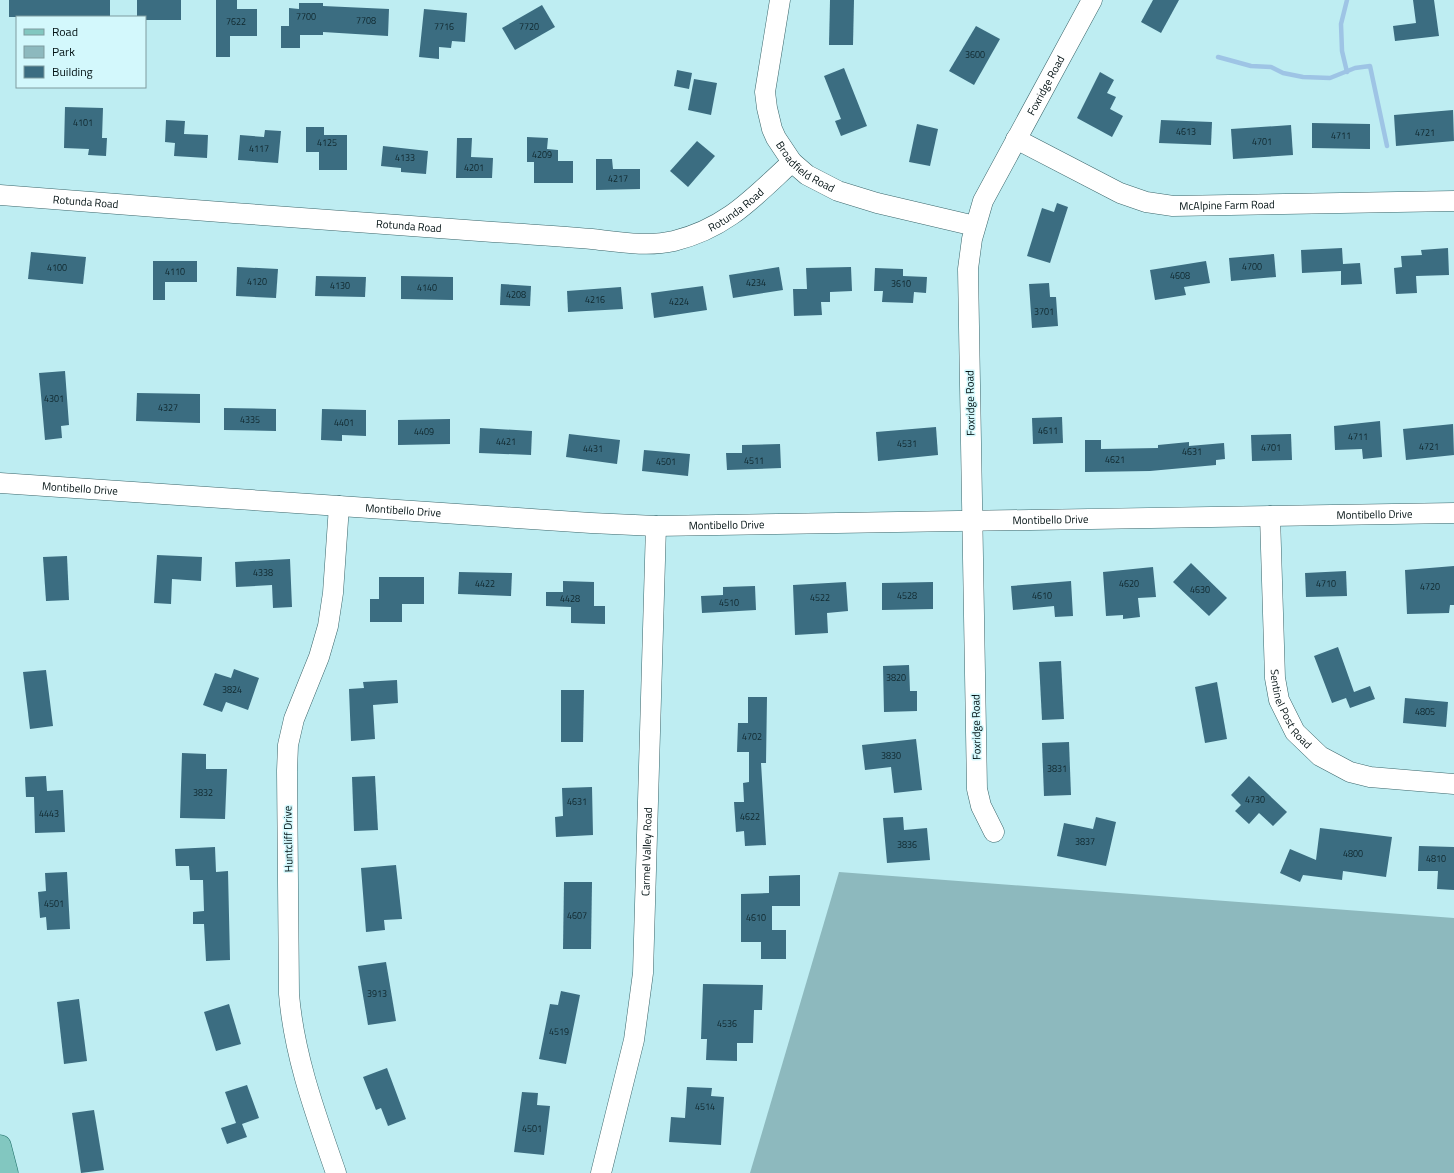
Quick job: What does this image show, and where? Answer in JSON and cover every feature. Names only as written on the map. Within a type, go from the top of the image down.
[{"type":"main road","points":[[0,1146],[8,1173]]},
{"type":"street","name":"Broadfield Road","points":[[780,0],[765,92],[772,128],[776,138],[792,162],[807,175],[838,191],[877,203],[975,226]]},
{"type":"street","name":"Foxridge Road","points":[[994,832],[982,809],[977,789],[968,269],[975,226],[984,201],[1092,0]]},
{"type":"street","name":"McAlpine Farm Road","points":[[1016,139],[1120,193],[1146,202],[1174,206],[1454,201]]},
{"type":"street","name":"Rotunda Road","points":[[0,195],[637,243],[661,243],[673,241],[709,230],[730,217],[750,201],[792,162]]},
{"type":"street","name":"Montibello Drive","points":[[0,482],[591,523],[656,526],[1454,513]]},
{"type":"street","name":"Huntcliff Drive","points":[[336,1173],[301,1063],[291,1013],[289,994],[287,771],[288,745],[294,719],[320,657],[328,626],[333,593],[339,506]]},
{"type":"street","name":"Sentinel Post Road","points":[[1270,516],[1275,678],[1279,700],[1295,732],[1320,756],[1350,772],[1370,777],[1454,784]]},
{"type":"street","name":"Carmel Valley Road","points":[[601,1173],[634,1040],[643,973],[656,526]]},
{"type":"green space","points":[[839,872],[1454,918],[1454,1173],[750,1173]]},
{"type":"building","points":[[9,0],[110,0],[110,16],[9,17]]},
{"type":"building","points":[[137,0],[181,0],[181,20],[146,20],[146,16],[137,16]]},
{"type":"building","points":[[216,0],[237,0],[237,9],[257,9],[257,36],[230,36],[230,57],[216,57]]},
{"type":"building","points":[[830,0],[854,0],[853,45],[829,45]]},
{"type":"building","points":[[1153,0],[1179,0],[1161,33],[1141,22]]},
{"type":"building","points":[[1413,0],[1434,0],[1439,36],[1395,41],[1393,26],[1416,23]]},
{"type":"building","points":[[299,3],[323,3],[323,6],[389,9],[388,36],[323,32],[323,35],[300,35],[300,48],[281,48],[281,26],[289,26],[289,8],[299,9]]},
{"type":"building","points":[[542,5],[555,27],[515,50],[502,28]]},
{"type":"building","points":[[424,9],[467,13],[465,42],[452,41],[451,48],[439,47],[439,59],[419,57]]},
{"type":"building","points":[[976,26],[1000,39],[974,85],[949,71]]},
{"type":"building","points":[[844,68],[867,126],[841,136],[835,121],[841,119],[824,76]]},
{"type":"building","points":[[677,70],[692,73],[689,89],[674,86]]},
{"type":"building","points":[[1100,72],[1114,80],[1107,93],[1116,97],[1110,109],[1123,116],[1112,137],[1077,118]]},
{"type":"building","points":[[694,79],[717,83],[711,115],[688,110]]},
{"type":"building","points":[[65,107],[103,108],[102,138],[107,138],[106,156],[88,155],[89,149],[64,148]]},
{"type":"building","points":[[1453,110],[1454,141],[1396,146],[1394,115]]},
{"type":"building","points":[[166,120],[185,121],[184,134],[208,135],[207,158],[174,156],[175,143],[165,142]]},
{"type":"building","points":[[1161,120],[1212,122],[1211,145],[1159,143]]},
{"type":"building","points":[[1312,123],[1370,124],[1370,149],[1312,148]]},
{"type":"building","points":[[917,124],[938,129],[930,166],[909,162]]},
{"type":"building","points":[[1291,125],[1293,155],[1233,159],[1231,129]]},
{"type":"building","points":[[306,127],[324,127],[324,135],[347,135],[347,170],[319,170],[319,152],[306,152]]},
{"type":"building","points":[[265,130],[281,131],[278,163],[238,160],[240,135],[264,137]]},
{"type":"building","points":[[527,137],[548,138],[547,149],[558,150],[558,161],[573,161],[573,183],[534,183],[534,162],[527,162]]},
{"type":"building","points":[[457,138],[472,138],[471,157],[493,158],[492,178],[456,178]]},
{"type":"building","points":[[697,141],[715,156],[688,187],[670,171]]},
{"type":"building","points":[[383,146],[428,151],[426,174],[401,172],[401,168],[381,166]]},
{"type":"building","points":[[596,159],[612,159],[613,169],[640,169],[640,189],[596,190]]},
{"type":"building","points":[[1057,203],[1068,207],[1050,263],[1027,256],[1042,208],[1054,212]]},
{"type":"building","points":[[1342,248],[1343,264],[1360,263],[1362,284],[1341,285],[1341,271],[1302,273],[1301,250]]},
{"type":"building","points":[[1448,248],[1449,275],[1416,276],[1417,293],[1396,294],[1394,268],[1402,267],[1401,256],[1422,255],[1421,250]]},
{"type":"building","points":[[31,252],[86,257],[83,284],[28,279]]},
{"type":"building","points":[[1274,254],[1276,277],[1231,281],[1229,258]]},
{"type":"building","points":[[153,261],[197,261],[197,282],[165,282],[165,300],[153,300]]},
{"type":"building","points":[[1206,261],[1210,283],[1184,287],[1186,295],[1155,300],[1150,270]]},
{"type":"building","points":[[237,267],[278,269],[276,298],[236,296]]},
{"type":"building","points":[[779,267],[783,290],[733,298],[729,275]]},
{"type":"building","points":[[851,267],[852,291],[830,292],[830,302],[821,302],[822,315],[794,316],[793,289],[807,289],[806,268]]},
{"type":"building","points":[[875,268],[903,269],[903,276],[927,277],[926,293],[914,292],[913,303],[882,302],[883,291],[874,291]]},
{"type":"building","points":[[316,276],[366,277],[365,297],[315,296]]},
{"type":"building","points":[[401,276],[453,277],[453,300],[401,299]]},
{"type":"building","points":[[1049,283],[1050,297],[1056,297],[1058,326],[1032,328],[1029,284]]},
{"type":"building","points":[[501,284],[531,286],[530,306],[500,305]]},
{"type":"building","points":[[703,286],[707,310],[654,318],[651,293]]},
{"type":"building","points":[[621,287],[623,309],[568,312],[567,291]]},
{"type":"building","points":[[65,371],[69,425],[61,426],[62,438],[45,440],[39,373]]},
{"type":"building","points":[[137,393],[200,394],[200,423],[136,421]]},
{"type":"building","points":[[224,408],[276,409],[276,431],[224,430]]},
{"type":"building","points":[[322,409],[366,410],[366,436],[342,435],[342,441],[321,440]]},
{"type":"building","points":[[1062,417],[1063,443],[1033,444],[1032,418]]},
{"type":"building","points":[[450,419],[450,444],[398,445],[398,420]]},
{"type":"building","points":[[1380,421],[1382,457],[1363,459],[1362,449],[1335,450],[1334,426]]},
{"type":"building","points":[[1453,424],[1454,455],[1406,460],[1403,429]]},
{"type":"building","points":[[936,427],[938,455],[878,461],[876,432]]},
{"type":"building","points":[[480,428],[532,431],[531,455],[479,453]]},
{"type":"building","points":[[569,434],[620,440],[617,464],[566,457]]},
{"type":"building","points":[[1291,434],[1292,460],[1252,461],[1251,435]]},
{"type":"building","points":[[1085,440],[1101,440],[1101,449],[1158,448],[1158,445],[1189,442],[1189,446],[1224,443],[1225,459],[1216,460],[1216,465],[1150,471],[1085,472]]},
{"type":"building","points":[[780,444],[781,468],[727,470],[726,453],[742,453],[742,445]]},
{"type":"building","points":[[644,450],[690,454],[688,476],[642,471]]},
{"type":"building","points":[[157,555],[202,557],[201,581],[172,579],[171,604],[154,603]]},
{"type":"building","points":[[67,556],[69,600],[46,601],[43,557]]},
{"type":"building","points":[[290,559],[292,607],[273,608],[272,585],[236,587],[235,562]]},
{"type":"building","points":[[1191,563],[1227,598],[1209,616],[1173,582]]},
{"type":"building","points":[[1454,566],[1454,605],[1450,605],[1449,613],[1407,614],[1405,570]]},
{"type":"building","points":[[1153,567],[1156,597],[1138,598],[1140,617],[1123,619],[1123,615],[1106,616],[1103,572]]},
{"type":"building","points":[[1346,571],[1347,596],[1306,597],[1305,573]]},
{"type":"building","points":[[459,572],[512,573],[511,596],[458,594]]},
{"type":"building","points":[[379,577],[424,577],[424,604],[402,604],[402,622],[370,622],[370,599],[379,599]]},
{"type":"building","points":[[563,581],[594,582],[594,606],[605,606],[605,624],[571,623],[571,607],[546,606],[546,592],[563,592]]},
{"type":"building","points":[[1071,581],[1073,616],[1055,617],[1054,606],[1013,610],[1011,586]]},
{"type":"building","points":[[846,582],[848,611],[827,613],[828,633],[795,635],[793,585]]},
{"type":"building","points":[[933,582],[933,609],[882,610],[882,583]]},
{"type":"building","points":[[755,586],[756,610],[702,613],[701,596],[723,595],[723,587]]},
{"type":"building","points":[[1338,647],[1354,692],[1370,686],[1375,699],[1350,708],[1346,698],[1332,703],[1314,656]]},
{"type":"building","points":[[1061,661],[1064,719],[1042,720],[1039,662]]},
{"type":"building","points":[[909,665],[910,691],[917,691],[917,711],[884,712],[883,666]]},
{"type":"building","points":[[234,669],[259,678],[248,710],[226,702],[222,712],[203,705],[215,673],[231,678]]},
{"type":"building","points":[[46,670],[53,726],[30,729],[23,672]]},
{"type":"building","points":[[397,680],[398,703],[373,705],[375,739],[351,741],[349,689],[364,688],[363,682]]},
{"type":"building","points":[[1217,682],[1227,739],[1205,743],[1195,687]]},
{"type":"building","points":[[561,690],[584,690],[583,742],[561,742]]},
{"type":"building","points":[[748,697],[767,697],[766,763],[761,763],[766,845],[745,846],[744,831],[736,832],[734,802],[744,802],[743,783],[749,782],[749,752],[737,752],[738,723],[748,723]]},
{"type":"building","points":[[1405,698],[1448,702],[1446,727],[1403,723]]},
{"type":"building","points":[[916,739],[922,790],[894,793],[891,767],[865,770],[862,745]]},
{"type":"building","points":[[1069,742],[1071,795],[1044,796],[1042,743]]},
{"type":"building","points":[[182,753],[206,754],[206,769],[227,769],[225,819],[180,818]]},
{"type":"building","points":[[46,776],[47,791],[63,790],[65,832],[35,833],[34,797],[26,797],[25,777]]},
{"type":"building","points":[[375,776],[378,830],[354,831],[352,777]]},
{"type":"building","points":[[1249,776],[1287,812],[1273,826],[1259,813],[1249,824],[1235,811],[1241,805],[1231,795]]},
{"type":"building","points":[[592,787],[593,835],[556,837],[555,817],[563,816],[562,788]]},
{"type":"building","points":[[903,817],[904,830],[927,828],[930,860],[887,863],[883,818]]},
{"type":"building","points":[[1096,817],[1116,822],[1106,866],[1057,856],[1064,823],[1093,829]]},
{"type":"building","points":[[1320,828],[1392,837],[1386,877],[1343,871],[1342,880],[1303,875],[1300,882],[1280,873],[1290,849],[1316,860]]},
{"type":"building","points":[[1419,846],[1454,847],[1454,890],[1437,889],[1438,871],[1418,871]]},
{"type":"building","points":[[215,847],[216,872],[228,871],[230,960],[206,961],[204,924],[193,924],[193,912],[204,911],[203,880],[190,880],[189,866],[176,866],[175,849]]},
{"type":"building","points":[[396,865],[402,919],[384,920],[385,930],[366,932],[361,868]]},
{"type":"building","points":[[67,872],[70,929],[47,930],[46,917],[40,918],[38,892],[46,891],[45,873]]},
{"type":"building","points":[[800,875],[800,906],[772,906],[772,930],[786,930],[786,959],[761,959],[761,942],[741,942],[741,894],[769,893],[769,876]]},
{"type":"building","points":[[564,882],[592,882],[591,949],[563,949]]},
{"type":"building","points":[[386,962],[396,1021],[368,1025],[358,966]]},
{"type":"building","points":[[703,984],[763,985],[762,1010],[754,1010],[753,1043],[737,1043],[737,1061],[706,1060],[707,1039],[701,1039]]},
{"type":"building","points":[[561,991],[580,995],[566,1064],[539,1059],[550,1004],[558,1005]]},
{"type":"building","points":[[79,999],[87,1061],[64,1064],[57,1002]]},
{"type":"building","points":[[229,1004],[241,1044],[216,1051],[204,1012]]},
{"type":"building","points":[[387,1068],[406,1119],[388,1126],[381,1108],[376,1110],[363,1077]]},
{"type":"building","points":[[247,1085],[259,1118],[242,1124],[247,1137],[227,1144],[221,1128],[236,1123],[225,1092]]},
{"type":"building","points":[[687,1087],[712,1088],[711,1096],[724,1097],[721,1145],[669,1142],[671,1117],[685,1118]]},
{"type":"building","points":[[522,1092],[538,1093],[537,1105],[550,1106],[544,1155],[514,1152]]},
{"type":"building","points":[[94,1110],[104,1170],[81,1173],[72,1113]]},
{"type":"waterway","points":[[1347,0],[1341,24],[1342,51],[1347,72]]},
{"type":"waterway","points":[[1218,57],[1251,66],[1271,67],[1283,73],[1303,77],[1330,78],[1355,68],[1370,66],[1387,146]]}]
